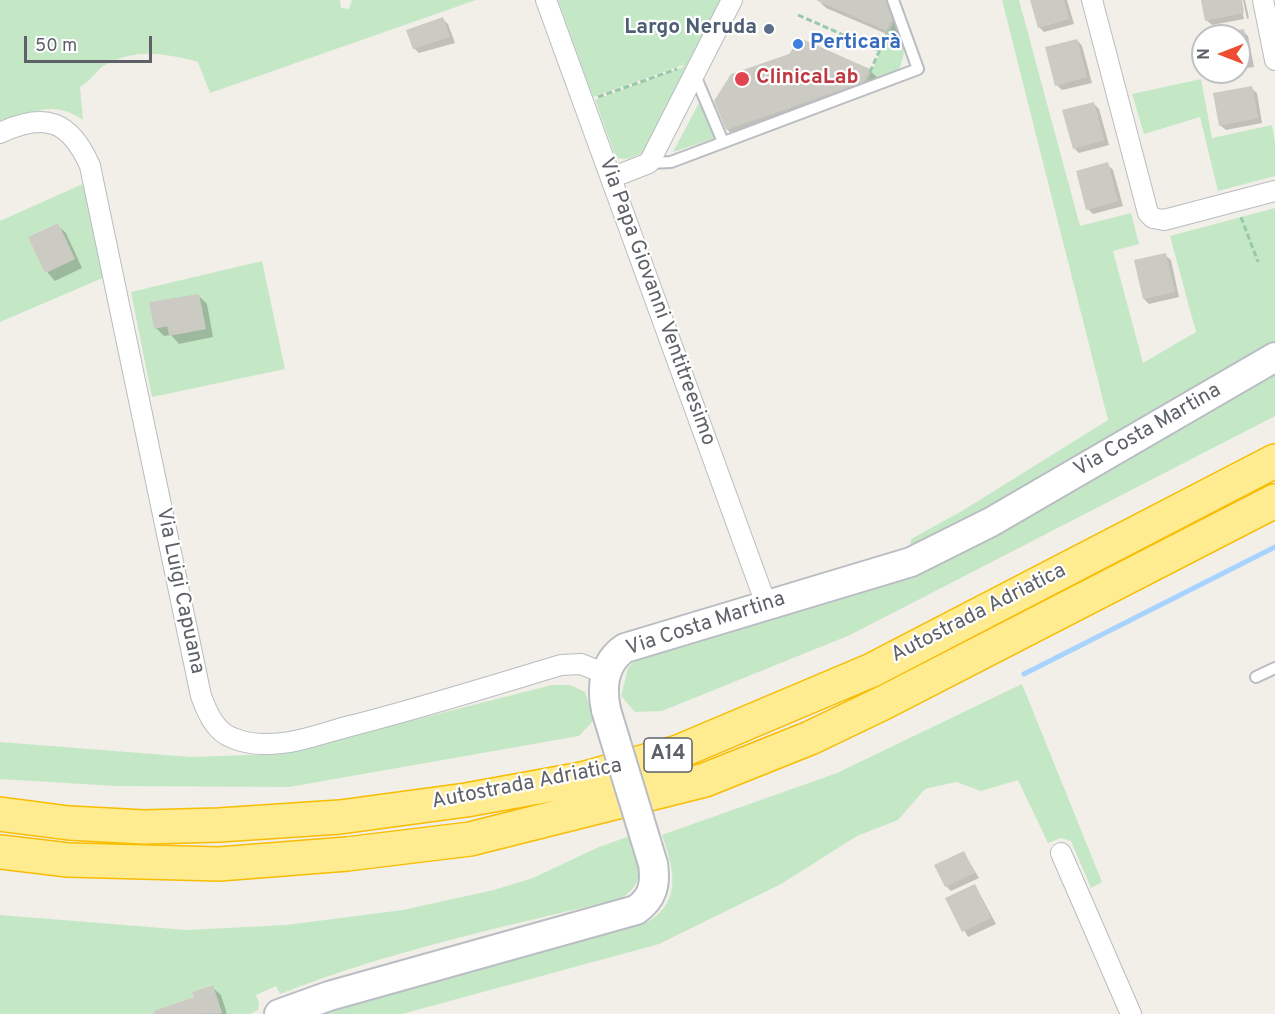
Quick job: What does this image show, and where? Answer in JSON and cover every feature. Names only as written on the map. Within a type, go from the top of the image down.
[{"type":"highway","name":"Autostrada Adriatica","points":[[0,814],[69,823],[144,827],[219,825],[340,817],[466,800],[582,779],[678,752],[872,670],[1275,461]]},
{"type":"highway","name":"Autostrada Adriatica","points":[[0,852],[68,860],[219,864],[347,854],[470,838],[705,780],[810,738],[883,703],[1275,501]]},
{"type":"main road","name":"Via Costa Martina","points":[[279,1014],[329,996],[636,910],[651,896],[655,876],[603,697],[606,674],[616,654],[633,644],[911,562],[991,522],[1275,357]]},
{"type":"street","name":"Via Papa Giovanni Ventitreesimo","points":[[546,0],[766,604]]},
{"type":"street","points":[[611,178],[649,163],[732,0]]},
{"type":"street","points":[[1092,0],[1148,213],[1153,218],[1164,220],[1275,191]]},
{"type":"street","points":[[1263,0],[1275,60]]},
{"type":"street","name":"Via Luigi Capuana","points":[[0,133],[20,124],[58,124],[76,139],[90,165],[201,696],[209,716],[219,729],[231,738],[248,742],[265,744],[287,742],[408,711],[561,664],[581,664],[606,674]]},
{"type":"street","points":[[1061,853],[1131,1014]]},
{"type":"lane","points":[[649,163],[671,162],[918,69],[893,0]]},
{"type":"lane","points":[[694,74],[723,142]]},
{"type":"lane","points":[[1256,678],[1275,668]]},
{"type":"path","points":[[798,15],[879,51]]},
{"type":"path","points":[[871,69],[888,32]]},
{"type":"path","points":[[584,103],[682,67],[694,74]]},
{"type":"path","points":[[1238,201],[1258,262]]},
{"type":"green space","points":[[0,0],[340,0],[341,8],[349,9],[352,0],[476,0],[210,93],[198,62],[174,56],[151,54],[128,56],[102,67],[80,87],[83,120],[62,110],[52,109],[32,112],[0,125]]},
{"type":"green space","points":[[558,0],[722,0],[643,153],[627,159],[616,158],[595,100],[683,67],[683,65],[593,97]]},
{"type":"green space","points":[[1002,0],[1019,0],[1080,226],[1131,213],[1139,244],[1113,251],[1143,363],[1196,332],[1170,236],[1275,208],[1275,346],[1012,498],[910,547],[911,539],[962,511],[1108,420]]},
{"type":"green space","points":[[895,19],[904,50],[899,69],[866,84]]},
{"type":"green space","points":[[1191,81],[1191,84],[1202,84],[1212,138],[1272,125],[1275,143],[1275,176],[1218,191],[1200,117],[1144,134],[1132,94]]},
{"type":"green space","points":[[701,99],[715,138],[673,152]]},
{"type":"green space","points":[[85,183],[105,277],[0,322],[0,221]],"holes":[[[58,223],[75,259],[46,273],[28,237]]]},
{"type":"green space","points":[[262,261],[285,369],[152,397],[131,292]],"holes":[[[199,295],[206,329],[169,335],[167,326],[154,328],[149,302]]]},
{"type":"green space","points":[[1275,373],[1275,416],[850,635],[662,711],[635,712],[621,696],[628,668],[642,653],[921,573]]},
{"type":"green space","points":[[1022,684],[1102,882],[1091,888],[1071,841],[1061,838],[1048,843],[1018,780],[981,791],[956,782],[925,789],[898,820],[857,836],[781,884],[659,944],[402,1014],[315,1014],[325,1009],[649,921],[660,913],[671,893],[672,871],[662,835],[837,773]]},
{"type":"green space","points":[[552,685],[570,685],[585,692],[594,720],[579,736],[289,787],[116,786],[0,779],[0,742],[191,757],[279,754]]},
{"type":"green space","points":[[630,836],[638,863],[638,879],[635,886],[620,899],[405,952],[280,994],[276,986],[256,995],[259,1003],[258,1010],[250,1014],[219,1014],[222,1013],[212,985],[192,992],[194,997],[153,1011],[154,1014],[0,1014],[0,915],[187,930],[286,925],[403,910],[494,890],[533,878],[599,847]]},
{"type":"building","points":[[816,0],[885,0],[892,19],[887,31]]},
{"type":"building","points":[[1030,0],[1064,0],[1069,19],[1038,28]]},
{"type":"building","points":[[1201,0],[1242,0],[1244,13],[1205,21]]},
{"type":"building","points":[[443,17],[450,37],[413,49],[406,30]]},
{"type":"building","points":[[800,38],[870,69],[864,82],[726,130],[714,101],[731,74],[789,54]]},
{"type":"building","points":[[1077,39],[1087,77],[1055,86],[1045,47]]},
{"type":"building","points":[[1252,86],[1258,118],[1219,126],[1213,93]]},
{"type":"building","points":[[1094,102],[1104,140],[1073,149],[1062,110]]},
{"type":"building","points":[[1108,162],[1118,201],[1086,210],[1076,171]]},
{"type":"building","points":[[58,223],[75,259],[45,273],[28,237]]},
{"type":"building","points":[[1166,253],[1175,292],[1143,299],[1134,260]]},
{"type":"building","points":[[199,294],[206,329],[169,336],[168,326],[154,329],[149,302]]},
{"type":"building","points":[[964,851],[975,873],[945,887],[934,865]]},
{"type":"building","points":[[975,884],[991,918],[962,932],[945,898]]},
{"type":"building","points":[[213,985],[222,1013],[154,1014],[153,1011],[194,997],[192,992]]},
{"type":"waterway","points":[[1024,674],[1275,547]]},
{"type":"place","name":"Largo Neruda","points":[[769,29]]},
{"type":"place","name":"Perticarà","points":[[798,44]]},
{"type":"place","name":"ClinicaLab","points":[[742,79]]}]
